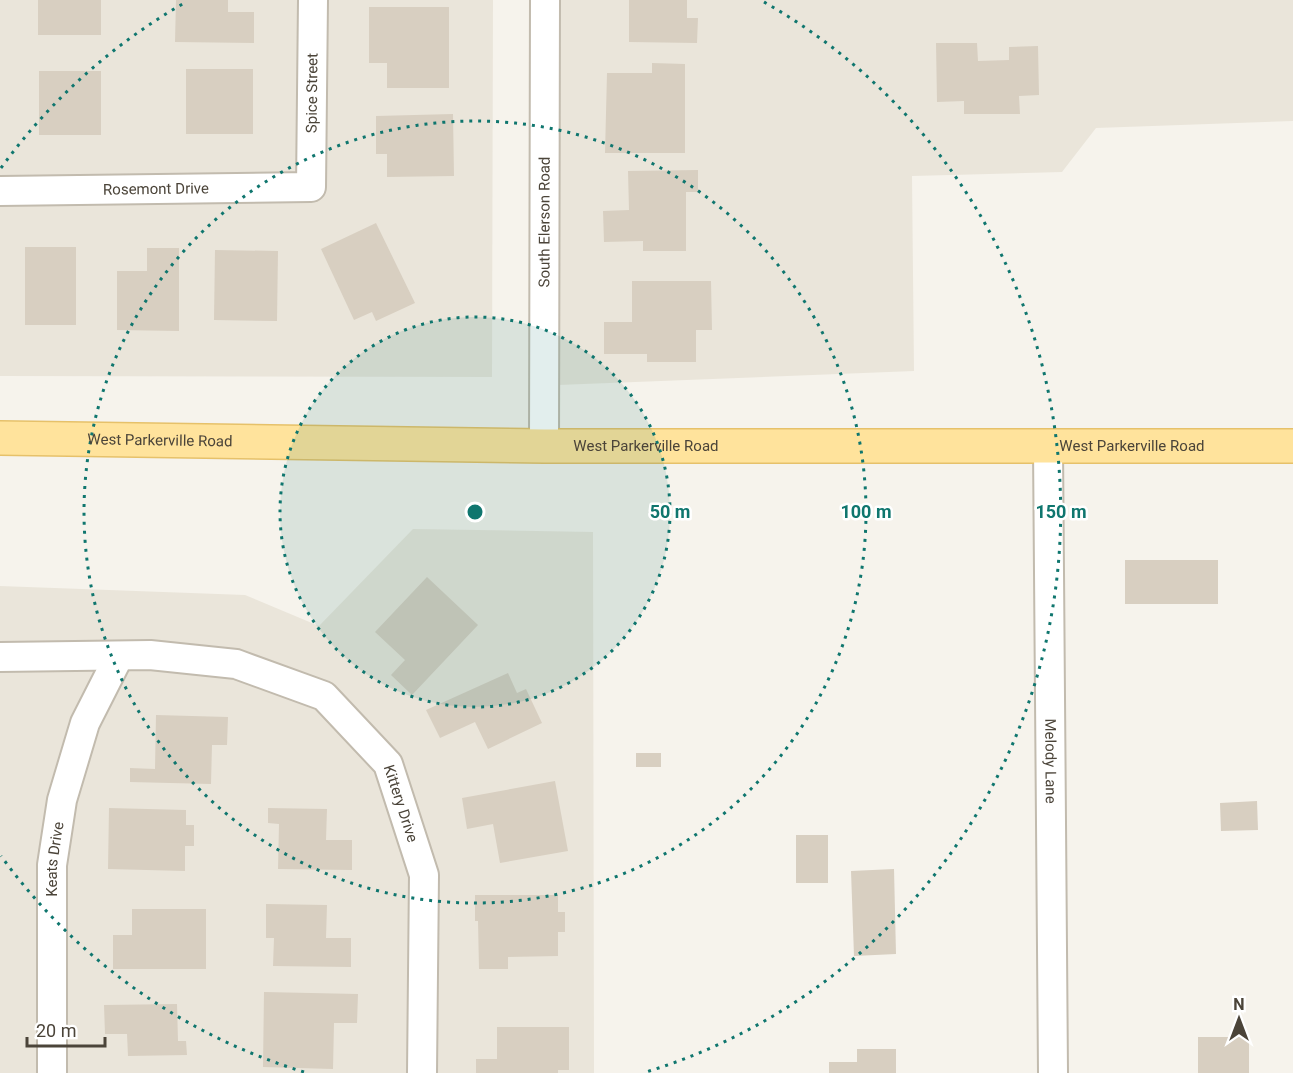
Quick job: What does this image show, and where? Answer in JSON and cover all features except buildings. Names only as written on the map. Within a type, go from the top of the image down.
[{"type":"main road","name":"West Parkerville Road","points":[[0,438],[544,446],[1293,446]]},
{"type":"street","name":"Spice Street","points":[[311,187],[313,0]]},
{"type":"street","name":"South Elerson Road","points":[[544,446],[545,0]]},
{"type":"street","name":"Rosemont Drive","points":[[0,191],[311,187]]},
{"type":"street","name":"Melody Lane","points":[[1048,447],[1053,1073]]},
{"type":"street","name":"Keats Drive","points":[[52,1073],[52,865],[62,800],[85,723],[119,656]]},
{"type":"street","name":"Kittery Drive","points":[[0,657],[150,656],[236,664],[324,696],[388,764],[424,875],[422,1073]]},
{"type":"shaded area","points":[[0,0],[493,0],[492,377],[0,376]]},
{"type":"shaded area","points":[[561,0],[1293,0],[1293,121],[1096,128],[1062,172],[912,176],[914,371],[558,385]]},
{"type":"shaded area","points":[[413,529],[593,532],[594,1073],[0,1073],[0,586],[245,595],[319,626]]}]
